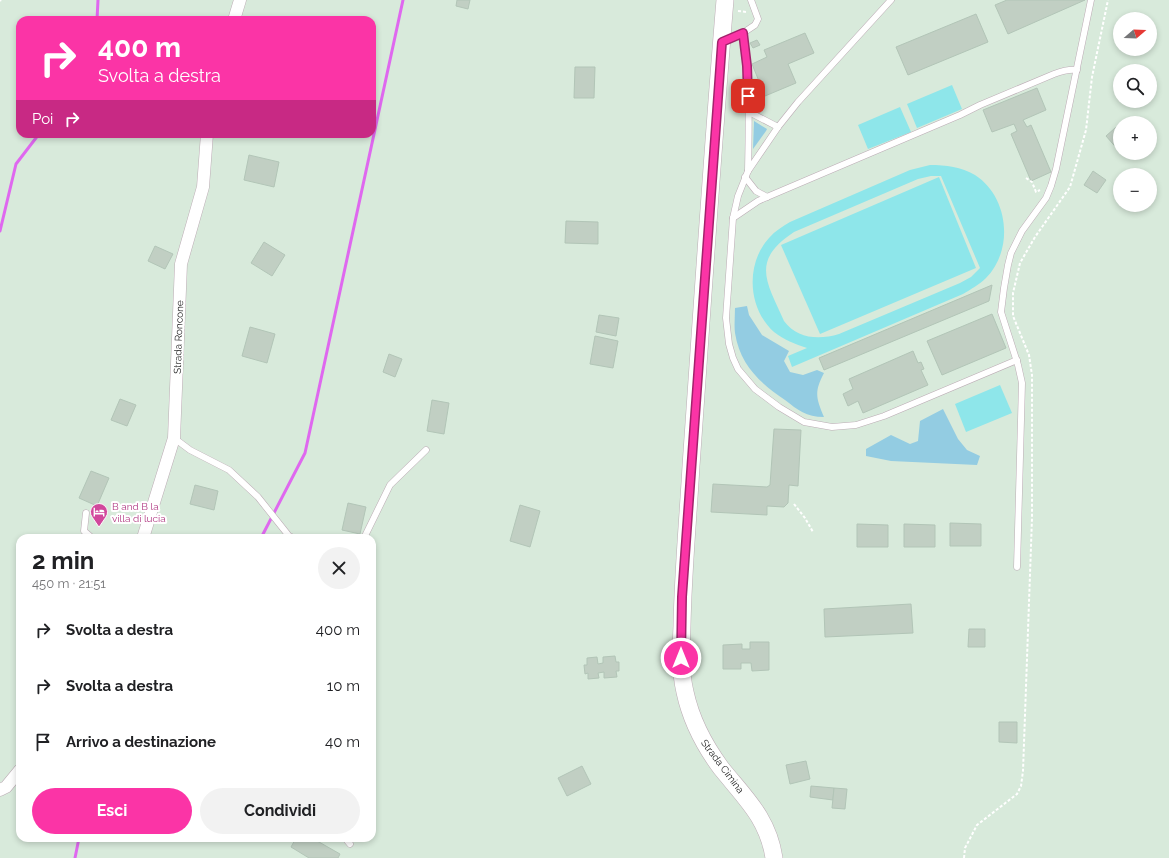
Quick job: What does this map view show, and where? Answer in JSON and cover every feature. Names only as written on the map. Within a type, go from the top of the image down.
[{"type":"main road","name":"Strada Cimina","points":[[725,6],[683,589],[681,671],[684,692],[697,730],[721,767],[747,798],[763,822],[772,844],[774,858]]},
{"type":"street","points":[[235,16],[240,0]]},
{"type":"street","name":"Strada Roncone","points":[[144,534],[174,438],[181,264],[203,187],[207,138]]},
{"type":"street","points":[[0,790],[6,786],[16,775]]},
{"type":"lane","points":[[722,42],[743,33],[756,25],[758,19],[751,0]]},
{"type":"lane","points":[[891,0],[798,102],[778,127],[747,174],[738,196],[733,218],[726,318],[729,344],[733,358],[738,369],[755,389],[779,407],[804,422],[832,427],[856,425],[884,416],[1017,360]]},
{"type":"lane","points":[[1017,567],[1022,384],[1017,360],[1002,312],[1004,288],[1011,253],[1022,231],[1046,198],[1051,186],[1056,169],[1091,0]]},
{"type":"lane","points":[[743,33],[747,66],[749,112],[747,174],[756,191],[767,197]]},
{"type":"lane","points":[[733,218],[758,201],[953,118],[980,104],[1063,70],[1077,70]]},
{"type":"lane","points":[[749,112],[778,127]]},
{"type":"lane","points":[[174,438],[190,450],[230,470],[258,497],[287,534]]},
{"type":"lane","points":[[366,534],[390,485],[426,450]]},
{"type":"lane","points":[[86,513],[84,531],[87,534]]},
{"type":"path","points":[[964,858],[966,848],[977,825],[1017,794],[1022,786],[1032,518],[1032,375],[1029,355],[1013,316],[1013,293],[1020,263],[1035,238],[1070,187],[1086,130],[1092,77],[1108,0]]},
{"type":"path","points":[[725,6],[756,12]]},
{"type":"path","points":[[1026,178],[1032,182],[1036,192],[1051,186]]},
{"type":"path","points":[[794,504],[805,518],[813,532]]},
{"type":"shaded area","points":[[952,85],[962,109],[917,128],[907,104]]},
{"type":"shaded area","points":[[900,107],[911,132],[868,149],[858,125]]},
{"type":"shaded area","points":[[754,121],[767,129],[753,149]]},
{"type":"shaded area","points":[[930,165],[953,167],[975,175],[986,185],[995,196],[1001,210],[1004,224],[1004,239],[1001,253],[995,266],[986,278],[963,294],[792,367],[788,356],[807,348],[786,340],[774,332],[765,322],[759,311],[755,299],[753,273],[756,260],[761,249],[774,233],[790,222],[910,170]],"holes":[[[931,176],[941,176],[980,268],[971,277],[839,334],[816,337],[802,335],[789,327],[784,321],[772,295],[766,273],[767,263],[771,253],[780,243],[794,232],[918,179]]]},
{"type":"shaded area","points":[[939,177],[976,268],[820,334],[781,245]]},
{"type":"shaded area","points":[[747,306],[749,315],[762,335],[789,351],[784,361],[790,372],[803,375],[817,370],[824,373],[817,390],[817,395],[824,417],[812,416],[794,407],[767,387],[746,364],[741,355],[735,333],[735,308]]},
{"type":"shaded area","points":[[1000,385],[1012,413],[966,432],[955,404]]},
{"type":"shaded area","points":[[943,409],[958,439],[967,450],[980,456],[977,465],[891,461],[866,456],[866,449],[891,435],[910,444],[918,441],[920,421]]},
{"type":"building","points":[[457,0],[470,0],[468,9],[456,6]]},
{"type":"building","points":[[1007,0],[1085,0],[1008,34],[995,5]]},
{"type":"building","points":[[976,14],[988,42],[908,75],[896,47]]},
{"type":"building","points":[[805,33],[814,53],[788,64],[796,83],[765,96],[752,64],[767,57],[764,50]]},
{"type":"building","points":[[757,40],[760,45],[753,48],[750,43]]},
{"type":"building","points":[[575,67],[595,67],[594,98],[574,98]]},
{"type":"building","points":[[1037,88],[1046,110],[1023,120],[1027,127],[1031,125],[1051,172],[1031,181],[1011,134],[1017,131],[1014,124],[992,132],[983,110]]},
{"type":"building","points":[[1113,130],[1113,144],[1106,136]]},
{"type":"building","points":[[249,155],[279,162],[274,187],[244,180]]},
{"type":"building","points":[[1093,171],[1106,180],[1097,193],[1084,185]]},
{"type":"building","points":[[566,221],[598,222],[598,244],[565,243]]},
{"type":"building","points":[[264,242],[285,255],[272,276],[251,263]]},
{"type":"building","points":[[155,246],[173,254],[165,269],[148,261]]},
{"type":"building","points":[[992,285],[989,301],[824,370],[819,358]]},
{"type":"building","points":[[992,314],[1006,348],[942,375],[927,341]]},
{"type":"building","points":[[599,315],[619,318],[616,336],[596,332]]},
{"type":"building","points":[[250,327],[275,334],[267,363],[242,356]]},
{"type":"building","points":[[595,336],[618,341],[613,368],[590,364]]},
{"type":"building","points":[[913,351],[918,363],[921,362],[924,369],[921,370],[928,385],[863,413],[858,401],[848,406],[843,394],[853,389],[849,379]]},
{"type":"building","points":[[389,354],[402,359],[395,377],[383,372]]},
{"type":"building","points":[[120,399],[136,405],[127,426],[111,420]]},
{"type":"building","points":[[432,400],[449,403],[444,434],[427,431]]},
{"type":"building","points":[[774,429],[801,430],[798,486],[789,485],[788,503],[784,507],[767,506],[767,515],[711,512],[713,484],[767,487],[770,485]]},
{"type":"building","points":[[91,471],[109,478],[97,506],[79,498]]},
{"type":"building","points":[[195,485],[218,491],[214,510],[190,504]]},
{"type":"building","points":[[348,503],[366,507],[360,534],[342,530]]},
{"type":"building","points":[[520,505],[540,511],[530,547],[510,541]]},
{"type":"building","points":[[950,523],[981,524],[981,546],[950,546]]},
{"type":"building","points":[[857,524],[888,525],[888,547],[857,547]]},
{"type":"building","points":[[904,524],[935,525],[935,547],[904,547]]},
{"type":"building","points":[[911,604],[913,633],[825,637],[824,609]]},
{"type":"building","points":[[969,629],[985,629],[985,647],[968,647]]},
{"type":"building","points":[[750,642],[769,642],[769,670],[752,671],[751,663],[741,663],[741,669],[723,669],[723,645],[742,644],[742,649],[750,649]]},
{"type":"building","points":[[615,656],[616,662],[619,662],[619,671],[616,671],[617,677],[604,678],[604,672],[598,673],[599,678],[588,679],[588,673],[585,674],[584,665],[587,665],[587,658],[597,657],[598,664],[603,663],[603,657]]},
{"type":"building","points":[[999,722],[1017,722],[1017,743],[999,742]]},
{"type":"building","points":[[806,761],[810,779],[790,784],[786,765]]},
{"type":"building","points":[[582,766],[591,784],[567,796],[558,778]]},
{"type":"building","points":[[811,786],[834,788],[833,800],[810,797]]},
{"type":"building","points":[[834,788],[847,789],[845,809],[832,808]]},
{"type":"building","points":[[294,842],[319,842],[340,854],[338,858],[309,858],[291,847]]},
{"type":"waterway","points":[[97,16],[98,0]]},
{"type":"waterway","points":[[376,125],[403,0]]},
{"type":"waterway","points":[[0,231],[16,164],[36,138]]},
{"type":"waterway","points":[[263,534],[305,453],[373,138]]},
{"type":"waterway","points":[[75,858],[78,842]]},
{"type":"place","name":"B and B la villa di lucia","points":[[99,527]]},
{"type":"route","points":[[681,658],[682,597],[722,42],[743,33],[747,66],[748,96]]}]
